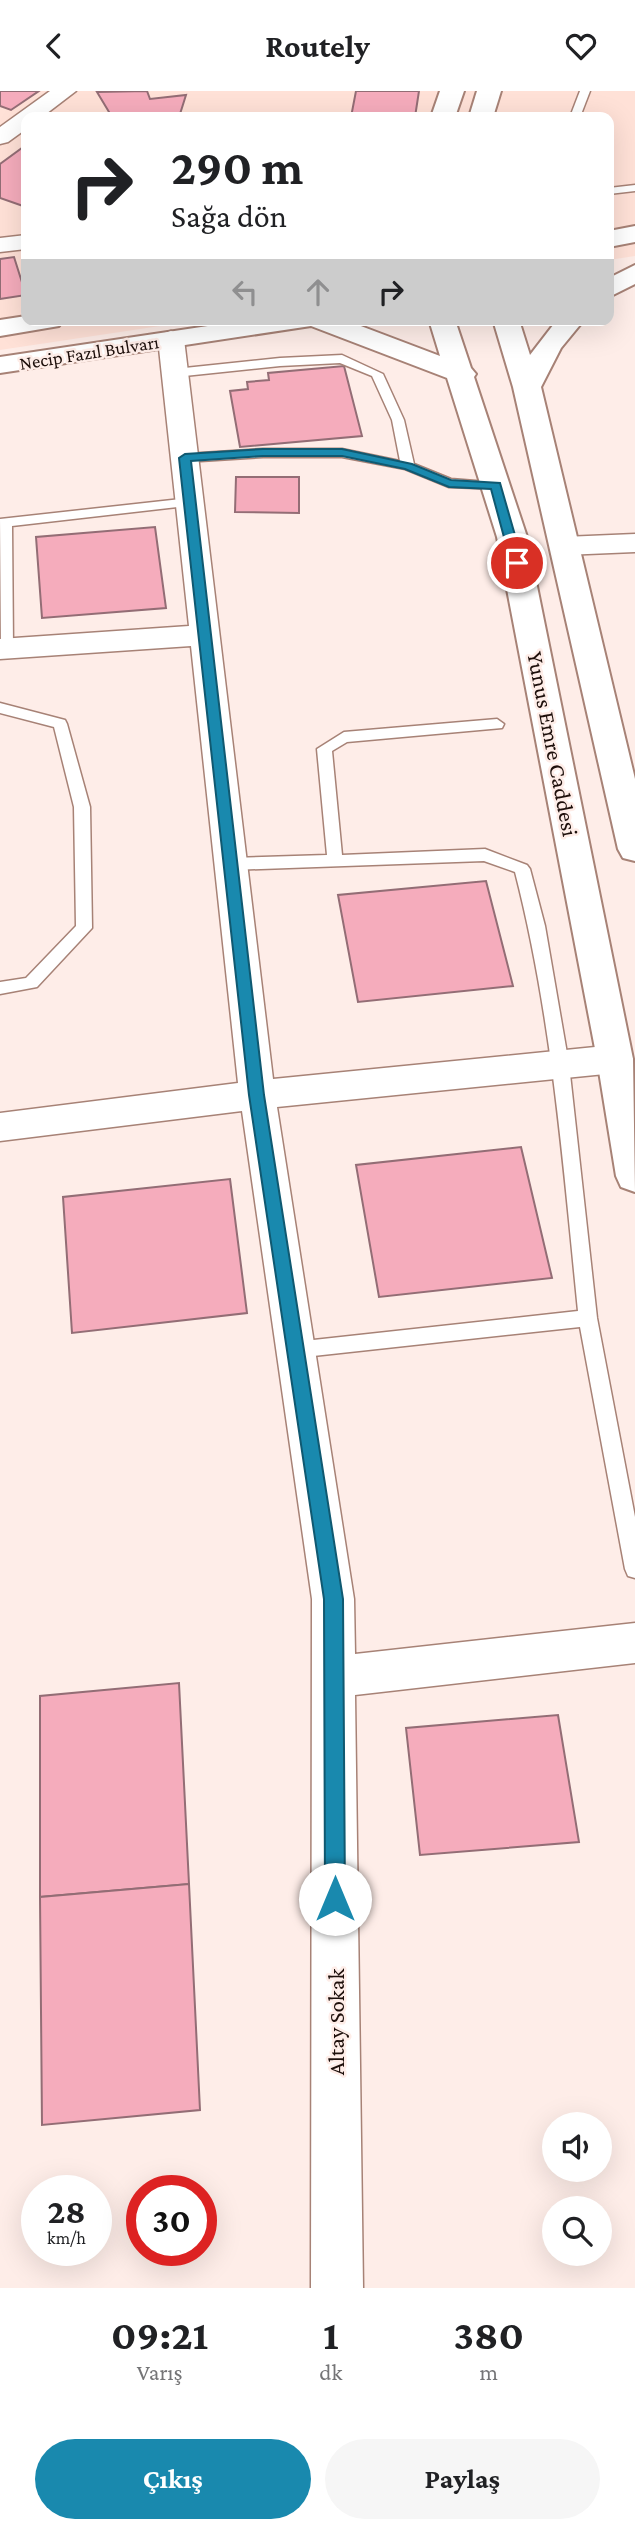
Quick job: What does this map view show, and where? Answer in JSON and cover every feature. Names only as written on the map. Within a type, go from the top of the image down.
[{"type":"street","points":[[34,112],[65,91]]},
{"type":"street","points":[[445,112],[452,91]]},
{"type":"street","points":[[483,112],[489,91]]},
{"type":"street","points":[[0,245],[21,242]]},
{"type":"street","points":[[614,274],[635,272]]},
{"type":"street","points":[[614,286],[635,272]]},
{"type":"street","name":"Necip Fazıl Bulvarı","points":[[0,328],[21,325]]},
{"type":"street","name":"Necip Fazıl Bulvarı","points":[[0,365],[261,326]]},
{"type":"street","points":[[336,326],[462,374]]},
{"type":"street","name":"Yunus Emre Caddesi","points":[[444,326],[462,374],[512,537],[615,1059],[635,1176]]},
{"type":"street","points":[[508,326],[527,387],[635,849]]},
{"type":"street","points":[[527,387],[549,345],[566,326]]},
{"type":"street","name":"Altay Sokak","points":[[171,339],[257,1095],[333,1599],[337,2288]]},
{"type":"street","points":[[564,546],[635,543]]},
{"type":"street","points":[[3,648],[205,635]]},
{"type":"street","points":[[0,1128],[257,1095],[615,1059]]},
{"type":"street","points":[[334,1677],[635,1643]]},
{"type":"lane","points":[[577,112],[585,91]]},
{"type":"lane","points":[[614,190],[635,188]]},
{"type":"lane","points":[[175,373],[281,362],[342,359],[377,374],[398,420],[408,466]]},
{"type":"lane","points":[[185,458],[263,453],[342,453],[408,466],[449,483],[496,485]]},
{"type":"lane","points":[[3,648],[2,523],[190,502]]},
{"type":"lane","points":[[0,708],[60,724],[82,807],[84,928],[31,983],[0,988]]},
{"type":"lane","points":[[335,861],[324,749],[344,737],[497,724]]},
{"type":"lane","points":[[231,864],[485,855],[522,869],[537,926],[561,1065],[588,1318],[635,1569]]},
{"type":"lane","points":[[295,1350],[588,1318]]},
{"type":"shaded area","points":[[0,91],[635,91],[635,256],[614,259],[614,112],[21,112],[21,326],[160,326],[0,350]]},
{"type":"building","points":[[0,91],[39,91],[11,110],[0,106]]},
{"type":"building","points":[[147,91],[150,99],[186,95],[181,112],[109,112],[97,92]]},
{"type":"building","points":[[356,91],[419,91],[416,112],[352,112]]},
{"type":"building","points":[[21,149],[21,205],[0,198],[0,164]]},
{"type":"building","points":[[14,257],[21,279],[21,296],[0,299],[0,259]]},
{"type":"building","points":[[344,366],[362,436],[240,447],[230,391],[248,389],[247,382],[269,380],[268,373]]},
{"type":"building","points":[[236,477],[299,477],[299,513],[235,512]]},
{"type":"building","points":[[155,527],[166,608],[42,618],[36,537]]},
{"type":"building","points":[[486,881],[513,986],[358,1002],[338,895]]},
{"type":"building","points":[[521,1147],[552,1278],[379,1297],[356,1165]]},
{"type":"building","points":[[230,1179],[247,1313],[72,1333],[63,1197]]},
{"type":"building","points":[[179,1683],[189,1884],[40,1897],[40,1696]]},
{"type":"building","points":[[558,1715],[579,1842],[420,1855],[406,1728]]},
{"type":"building","points":[[189,1884],[200,2110],[42,2125],[40,1897]]},
{"type":"route","points":[[335,1899],[333,1599],[257,1095],[185,458],[263,453],[342,453],[408,466],[449,483],[496,485],[517,563]]}]
